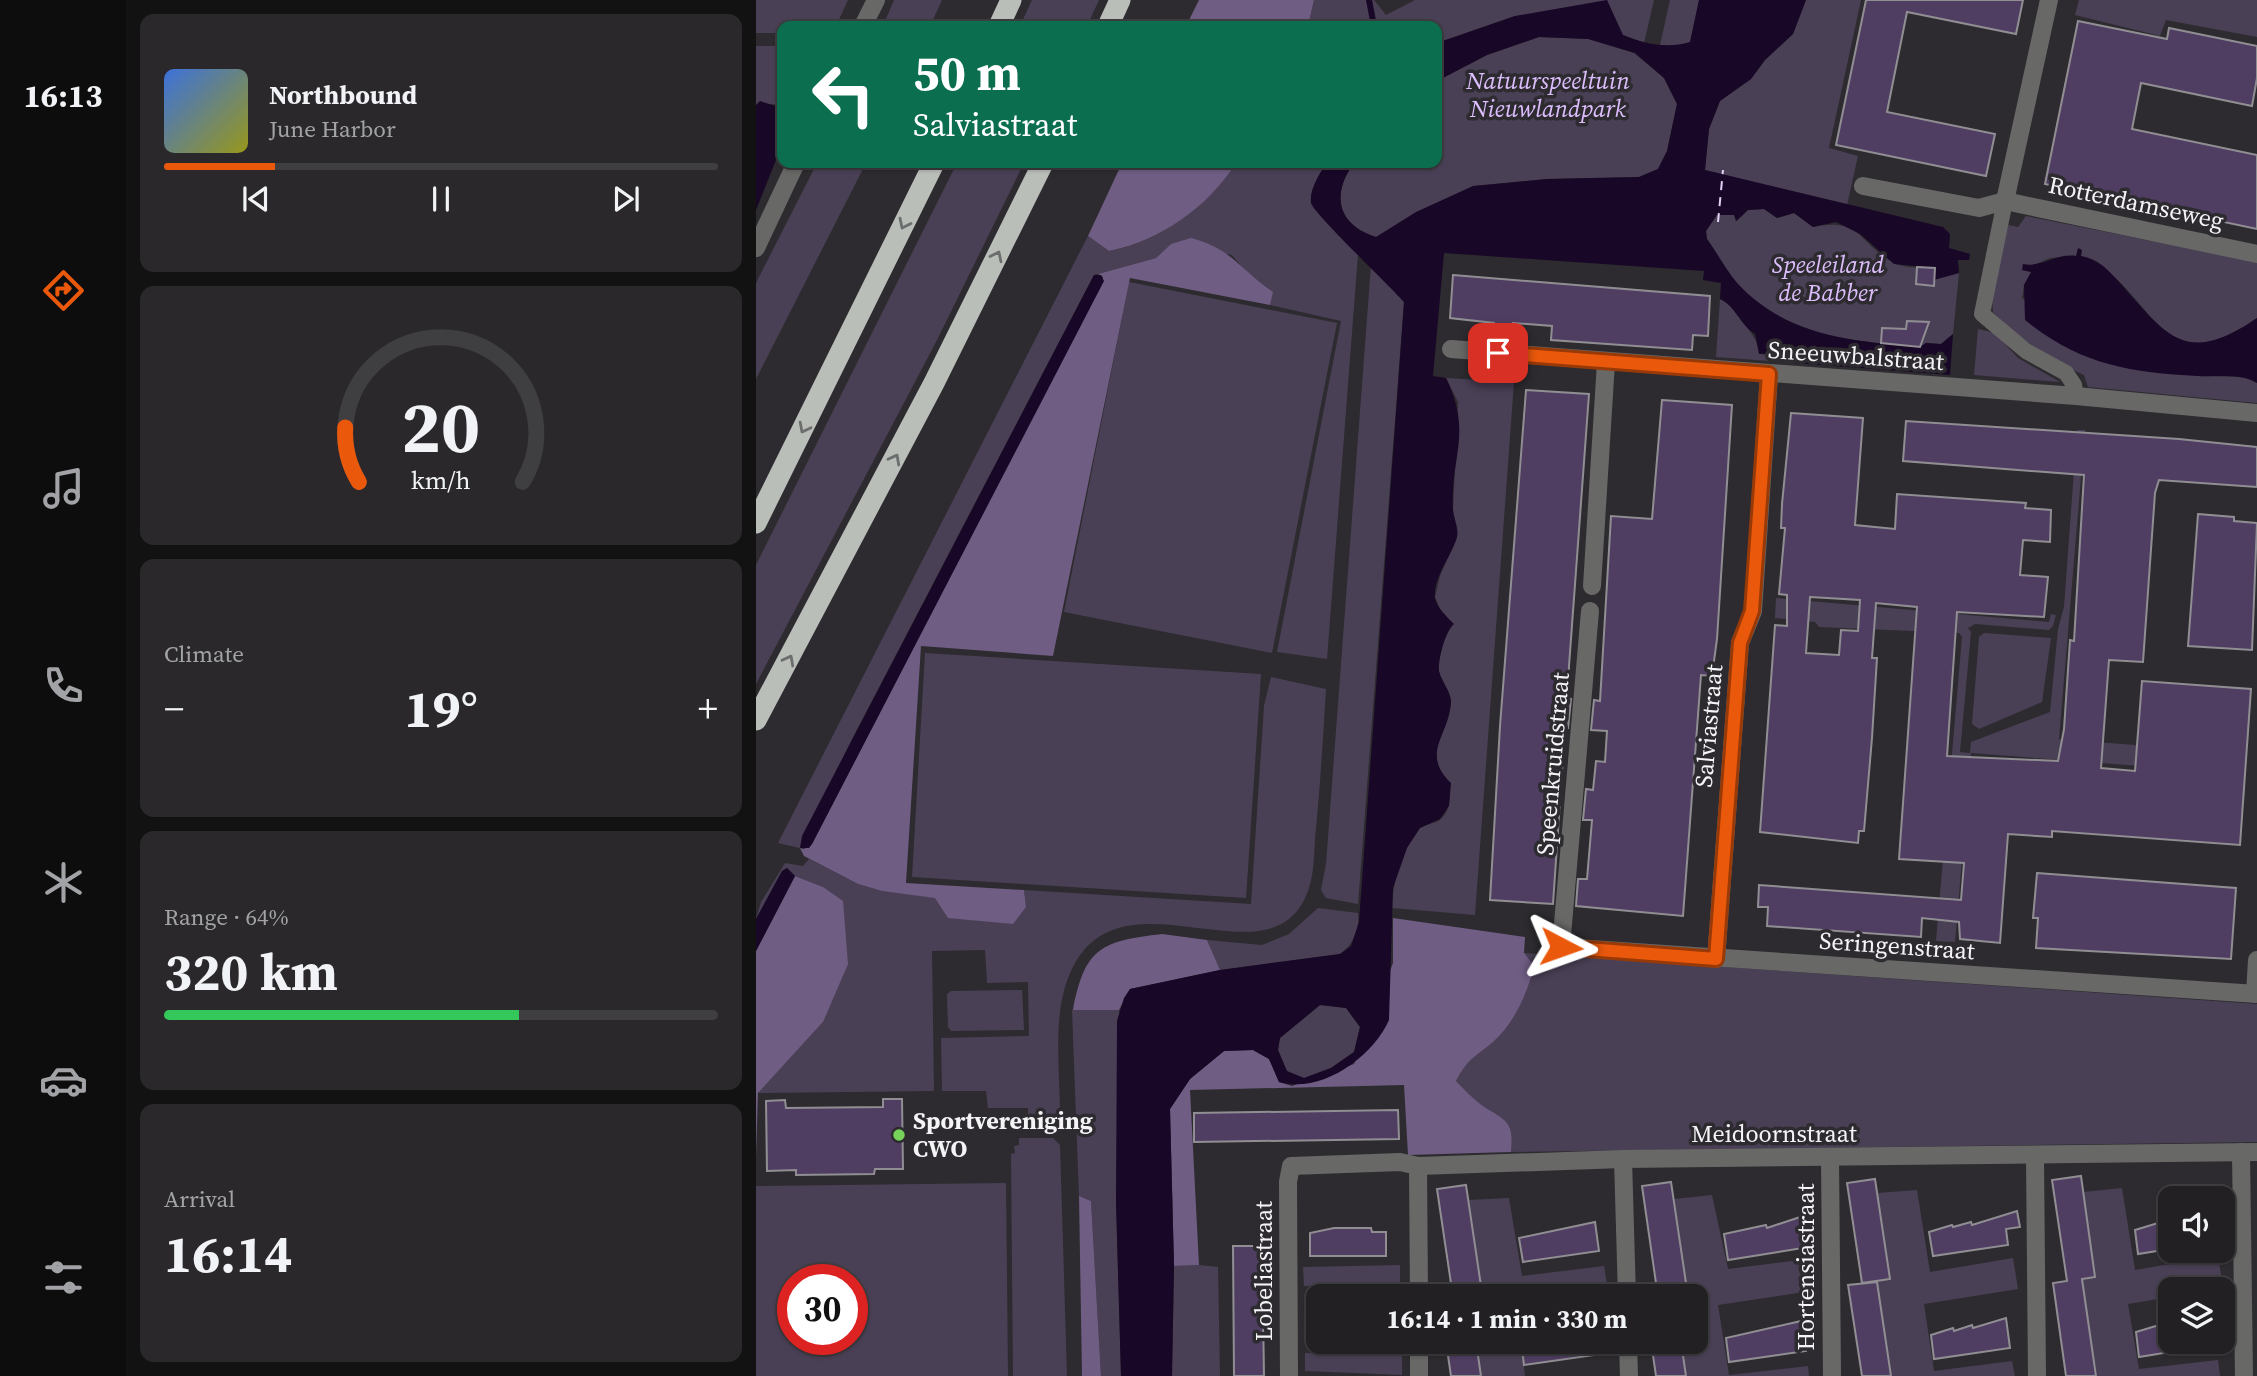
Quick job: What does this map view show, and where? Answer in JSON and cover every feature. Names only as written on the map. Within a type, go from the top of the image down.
[{"type":"highway","points":[[1001,21],[1011,0]]},
{"type":"highway","points":[[1110,21],[1120,0]]},
{"type":"highway","points":[[756,523],[932,168]]},
{"type":"highway","points":[[756,720],[934,383],[1041,168]]},
{"type":"street","points":[[866,21],[876,0]]},
{"type":"street","points":[[2049,0],[1982,314],[2026,351],[2066,373],[2074,385],[2076,396]]},
{"type":"street","points":[[756,248],[794,168]]},
{"type":"street","points":[[1863,186],[1979,208],[2005,201]]},
{"type":"street","name":"Rotterdamseweg","points":[[2005,201],[2257,254]]},
{"type":"street","name":"Sneeuwbalstraat","points":[[1451,349],[2076,396],[2257,413]]},
{"type":"street","points":[[1592,586],[1606,362]]},
{"type":"street","name":"Salviastraat","points":[[1716,959],[1740,643],[1752,611],[1769,374]]},
{"type":"street","name":"Speenkruidstraat","points":[[1564,920],[1590,611]]},
{"type":"street","name":"Seringenstraat","points":[[1564,920],[1561,947],[2256,994]]},
{"type":"street","points":[[2256,994],[2257,960]]},
{"type":"street","points":[[2244,1376],[2249,1152]]},
{"type":"street","name":"Meidoornstraat","points":[[1291,1166],[1400,1162],[1418,1166],[1623,1159],[2035,1157],[2249,1152]]},
{"type":"street","points":[[2035,1157],[2037,1376]]},
{"type":"street","name":"Hortensiastraat","points":[[1830,1158],[1832,1376]]},
{"type":"street","points":[[1623,1159],[1627,1284]]},
{"type":"street","name":"Lobeliastraat","points":[[1289,1376],[1288,1182],[1291,1166]]},
{"type":"street","points":[[1418,1166],[1419,1284]]},
{"type":"street","points":[[1419,1354],[1419,1376]]},
{"type":"street","points":[[1628,1354],[1629,1376]]},
{"type":"green space","points":[[756,0],[848,0],[838,21],[777,21],[777,33],[756,33]]},
{"type":"green space","points":[[894,0],[942,0],[932,21],[885,21]]},
{"type":"green space","points":[[1032,0],[1099,0],[1089,21],[1022,21]]},
{"type":"green space","points":[[1314,0],[1374,0],[1386,15],[1415,0],[1654,0],[1644,43],[1623,35],[1515,16],[1442,41],[1442,21],[1375,21],[1371,9],[1372,21],[1309,21]]},
{"type":"green space","points":[[1670,0],[1699,0],[1690,43],[1673,47],[1660,45]]},
{"type":"green space","points":[[1806,0],[1861,0],[1829,148],[1858,156],[1847,205],[1705,170],[1709,129],[1720,101],[1751,79],[1765,60],[1793,34]]},
{"type":"green space","points":[[2079,0],[2257,0],[2257,37],[2166,20],[2160,36],[2075,15]]},
{"type":"green space","name":"Natuurspeeltuin Nieuwlandpark","points":[[1539,37],[1589,39],[1634,53],[1664,78],[1677,104],[1667,151],[1658,169],[1639,177],[1547,179],[1473,186],[1376,237],[1353,225],[1342,207],[1341,197],[1342,186],[1351,168],[1442,168],[1442,78],[1487,55]]},
{"type":"green space","points":[[756,46],[777,46],[777,105],[756,105]]},
{"type":"green space","points":[[814,168],[863,168],[756,379],[756,283]]},
{"type":"green space","points":[[954,168],[1022,168],[937,340],[756,684],[756,565]]},
{"type":"green space","points":[[1233,168],[1323,168],[1317,179],[1342,237],[1358,254],[1327,659],[1277,652],[1341,321],[1270,305],[1272,292],[1251,278],[1232,255],[1171,244],[1156,258],[1094,275],[851,741],[800,848],[778,843],[1088,236],[1109,251],[1146,239],[1181,220],[1225,179]]},
{"type":"green space","name":"Speeleiland de Babber","points":[[1764,209],[1777,218],[1794,213],[1813,227],[1841,225],[1850,228],[1897,264],[1935,268],[1935,279],[1959,273],[1953,334],[1941,344],[1926,343],[1920,347],[1870,342],[1822,333],[1777,315],[1756,301],[1737,283],[1707,239],[1706,231],[1717,214],[1734,215],[1737,221],[1748,210]]},
{"type":"green space","points":[[2026,216],[2257,262],[2257,318],[2223,337],[2197,343],[2176,338],[2158,325],[2126,288],[2106,270],[2081,256],[2082,250],[2076,256],[2050,258],[2022,270],[2032,272],[2024,285],[2022,298],[2196,376],[2247,377],[2257,383],[2257,403],[2088,387],[2084,375],[2025,340],[1993,312],[1992,295],[2008,225],[2018,227]]},
{"type":"green space","points":[[1371,265],[1404,302],[1358,904],[1326,898],[1321,890],[1326,864]]},
{"type":"green space","points":[[1129,282],[1337,323],[1272,653],[1064,612]]},
{"type":"green space","points":[[1720,299],[1732,308],[1744,323],[1763,355],[1776,353],[1796,363],[1716,357]]},
{"type":"green space","points":[[1978,329],[1995,333],[2018,358],[2060,382],[1974,375]]},
{"type":"green space","points":[[1446,378],[1514,382],[1475,915],[1392,908],[1396,877],[1407,845],[1419,829],[1444,816],[1450,798],[1450,783],[1441,772],[1437,753],[1451,702],[1440,675],[1440,660],[1445,639],[1453,624],[1440,609],[1435,597],[1440,576],[1457,535],[1453,510],[1458,402]]},
{"type":"green space","points":[[2077,430],[2085,430],[2059,739],[2247,754],[2244,774],[1971,753],[1955,942],[1936,941],[1962,637],[1959,633],[1819,627],[1815,622],[1775,618],[1776,598],[2049,622],[2051,614],[2056,615],[2049,630],[1975,624],[1968,628],[1971,632],[1960,752],[1970,753],[1971,742],[2050,712],[2058,629],[2064,607]]},
{"type":"green space","points":[[1984,633],[2051,638],[2042,702],[1979,729],[1972,724],[1979,637]]},
{"type":"green space","points":[[925,653],[1261,674],[1246,898],[912,877]]},
{"type":"green space","points":[[1271,677],[1326,689],[1313,867],[1306,896],[1285,922],[1256,931],[1222,931],[1147,924],[1112,930],[1084,950],[1064,991],[1061,1005],[1058,1035],[1060,1113],[1056,1119],[1028,1119],[1028,1108],[988,1108],[986,1091],[942,1091],[941,1038],[1029,1036],[1028,982],[987,983],[985,950],[932,951],[934,1091],[758,1093],[823,1022],[823,887],[795,876],[787,868],[782,871],[756,919],[761,902],[785,863],[803,866],[809,859],[858,884],[882,891],[1026,907],[1024,890],[1251,904],[1264,706]]},
{"type":"green space","points":[[1318,908],[1358,913],[1355,936],[1340,954],[1220,970],[1207,940],[1262,945],[1289,934]]},
{"type":"green space","points":[[1524,953],[2257,1004],[2257,1142],[1511,1152],[1508,1124],[1478,1102],[1456,1081],[1467,1060],[1494,1041]]},
{"type":"green space","points":[[1022,990],[1024,1030],[951,1031],[948,1027],[947,994],[951,991]]},
{"type":"green space","points":[[1320,1005],[1346,1008],[1360,1027],[1354,1052],[1331,1068],[1304,1078],[1287,1072],[1278,1050],[1280,1038]]},
{"type":"green space","points":[[1072,1010],[1119,1010],[1116,1202],[1121,1376],[1101,1376],[1091,1201],[1079,1196]]},
{"type":"green space","points":[[1019,1138],[1053,1138],[1060,1145],[1067,1376],[1013,1376],[1011,1154],[1015,1153],[1014,1146],[1019,1145]]},
{"type":"green space","points":[[1006,1183],[1008,1376],[756,1376],[756,1186]]},
{"type":"green space","points":[[2122,1188],[2135,1270],[2176,1263],[2219,1263],[2221,1277],[2158,1277],[2158,1299],[2128,1304],[2139,1369],[2218,1360],[2220,1376],[2097,1376],[2082,1279],[2095,1277],[2083,1192]]},
{"type":"green space","points":[[1917,1190],[1930,1272],[2013,1258],[2018,1289],[1924,1304],[1934,1371],[2012,1361],[2015,1376],[1891,1376],[1877,1281],[1890,1279],[1877,1193]]},
{"type":"green space","points":[[1712,1195],[1728,1269],[1809,1259],[1811,1291],[1718,1305],[1729,1375],[1808,1366],[1809,1376],[1686,1376],[1683,1354],[1708,1354],[1708,1284],[1680,1284],[1686,1283],[1674,1199]]},
{"type":"green space","points":[[1509,1198],[1522,1276],[1604,1266],[1607,1284],[1481,1284],[1469,1200]]},
{"type":"green space","points":[[1400,1265],[1400,1284],[1304,1286],[1303,1267]]},
{"type":"green space","points":[[1174,1266],[1218,1267],[1220,1376],[1172,1376]]},
{"type":"green space","points":[[1305,1353],[1402,1354],[1402,1375],[1305,1371]]},
{"type":"green space","points":[[1478,1354],[1522,1354],[1525,1376],[1481,1376]]},
{"type":"shaded area","points":[[1199,0],[1314,0],[1309,21],[1188,21]]},
{"type":"shaded area","points":[[1607,0],[1623,35],[1648,43],[1673,45],[1690,42],[1699,0],[1806,0],[1793,34],[1765,60],[1751,79],[1720,101],[1709,129],[1705,170],[1943,227],[1950,234],[1949,248],[1970,254],[1969,260],[1958,260],[1959,273],[1934,280],[1935,268],[1894,264],[1860,234],[1836,222],[1813,227],[1794,213],[1777,218],[1764,209],[1748,210],[1736,221],[1734,215],[1717,215],[1706,231],[1707,239],[1729,273],[1756,301],[1799,325],[1845,338],[1920,347],[1926,343],[1941,344],[1953,334],[1950,375],[1796,363],[1776,353],[1759,354],[1755,334],[1730,306],[1720,299],[1721,283],[1703,280],[1704,271],[1444,253],[1433,376],[1446,378],[1454,397],[1459,430],[1453,491],[1457,537],[1435,590],[1438,605],[1454,624],[1445,639],[1440,660],[1439,671],[1451,702],[1437,753],[1442,772],[1451,783],[1449,806],[1440,819],[1420,828],[1407,848],[1393,888],[1389,1020],[1371,1047],[1358,1059],[1328,1078],[1312,1083],[1279,1082],[1269,1059],[1253,1050],[1224,1051],[1190,1079],[1170,1109],[1174,1266],[1172,1376],[1121,1376],[1116,1202],[1117,1021],[1124,998],[1130,989],[1220,970],[1340,954],[1351,946],[1359,922],[1404,302],[1315,210],[1311,198],[1316,182],[1323,168],[1351,168],[1342,186],[1342,207],[1353,225],[1376,237],[1416,212],[1473,186],[1547,179],[1639,177],[1658,169],[1667,151],[1677,104],[1664,78],[1635,53],[1588,39],[1539,37],[1487,55],[1442,78],[1442,41],[1515,16]],"holes":[[[1320,1005],[1346,1008],[1360,1027],[1354,1052],[1331,1068],[1304,1078],[1287,1071],[1278,1050],[1280,1038]]]},
{"type":"shaded area","points":[[760,101],[777,106],[777,158],[756,210],[756,105]]},
{"type":"shaded area","points":[[1120,168],[1233,168],[1197,208],[1146,239],[1109,251],[1088,236]]},
{"type":"shaded area","points":[[1191,238],[1227,254],[1273,292],[1270,305],[1130,278],[1053,656],[921,646],[906,883],[1024,890],[1026,907],[1013,924],[948,918],[935,898],[882,891],[858,884],[804,856],[800,848],[804,849],[812,844],[1103,281],[1103,277],[1098,274],[1156,258],[1171,244]]},
{"type":"shaded area","points":[[2078,248],[2082,250],[2081,256],[2103,266],[2151,318],[2180,339],[2212,341],[2233,333],[2257,318],[2257,383],[2236,377],[2149,372],[2106,363],[2066,347],[2025,320],[2024,285],[2031,272],[2022,270],[2023,264],[2076,256]]},
{"type":"shaded area","points":[[1094,275],[1101,275],[1104,281],[812,844],[809,848],[800,848],[802,836]]},
{"type":"shaded area","points":[[787,868],[795,876],[756,951],[756,919],[782,871]]},
{"type":"shaded area","points":[[795,876],[823,887],[843,901],[848,964],[823,1022],[758,1093],[756,1157],[756,951]]},
{"type":"shaded area","points":[[1393,918],[1525,937],[1524,953],[1534,966],[1519,1007],[1508,1026],[1468,1062],[1456,1081],[1478,1102],[1508,1124],[1511,1152],[1408,1155],[1404,1085],[1190,1090],[1199,1265],[1174,1266],[1170,1109],[1190,1079],[1224,1051],[1253,1050],[1269,1059],[1279,1082],[1292,1086],[1354,1064],[1393,963]]},
{"type":"shaded area","points":[[1162,934],[1207,940],[1220,970],[1130,989],[1119,1010],[1073,1010],[1084,973],[1100,951],[1124,940]]},
{"type":"shaded area","points":[[1079,1196],[1091,1201],[1101,1376],[1082,1376]]},
{"type":"building","points":[[1866,0],[2023,0],[2016,34],[1907,12],[1887,112],[1995,134],[1986,176],[1836,145]]},
{"type":"building","points":[[2078,21],[2167,39],[2169,28],[2257,46],[2257,78],[2252,106],[2141,83],[2132,129],[2257,155],[2257,229],[2045,184]]},
{"type":"building","points":[[1917,267],[1935,268],[1934,286],[1916,284]]},
{"type":"building","points":[[1453,275],[1710,296],[1708,336],[1693,335],[1692,350],[1551,340],[1552,326],[1513,323],[1513,333],[1493,331],[1494,323],[1450,318]]},
{"type":"building","points":[[1907,321],[1929,322],[1920,347],[1881,343],[1882,328],[1906,329]]},
{"type":"building","points":[[1526,390],[1589,394],[1569,666],[1568,698],[1571,699],[1568,728],[1565,728],[1553,904],[1490,900],[1500,726]]},
{"type":"building","points":[[1662,400],[1732,405],[1717,639],[1712,676],[1701,675],[1683,916],[1576,906],[1578,879],[1587,879],[1592,820],[1583,820],[1586,789],[1593,790],[1596,761],[1605,762],[1607,731],[1591,730],[1594,700],[1600,701],[1611,516],[1652,519]]},
{"type":"building","points":[[1791,413],[1863,418],[1855,525],[1895,529],[1897,494],[2026,503],[2025,508],[2051,510],[2050,542],[2023,540],[2020,575],[2048,577],[2044,617],[1957,612],[1947,756],[2058,761],[2064,729],[2070,640],[2074,641],[2084,475],[1903,461],[1906,421],[2179,439],[2257,447],[2257,487],[2159,480],[2155,493],[2143,662],[2109,660],[2101,768],[2135,771],[2142,681],[2251,689],[2240,845],[2052,831],[2052,837],[2008,834],[2000,943],[1960,939],[1959,922],[1922,918],[1921,937],[1767,926],[1768,907],[1758,907],[1759,885],[1961,900],[1964,863],[1899,859],[1917,607],[1876,603],[1872,658],[1877,658],[1872,738],[1864,831],[1859,831],[1858,843],[1760,832],[1775,625],[1787,626],[1787,595],[1779,594],[1785,528],[1781,528]],"holes":[[[1810,597],[1860,600],[1858,631],[1841,630],[1839,655],[1806,653]]]},
{"type":"building","points":[[2198,514],[2234,517],[2234,521],[2257,523],[2252,650],[2188,646]]},
{"type":"building","points":[[2037,873],[2236,888],[2231,959],[2036,948],[2038,918],[2033,918]]},
{"type":"building","points":[[883,1099],[902,1099],[903,1169],[875,1169],[874,1174],[796,1175],[796,1170],[767,1171],[766,1101],[785,1100],[786,1108],[883,1107]]},
{"type":"building","points":[[1398,1110],[1399,1139],[1194,1142],[1194,1113]]},
{"type":"building","points":[[2081,1176],[2095,1277],[2082,1279],[2096,1376],[2066,1376],[2053,1283],[2067,1281],[2052,1180]]},
{"type":"building","points":[[1875,1179],[1890,1279],[1862,1283],[1847,1183]]},
{"type":"building","points":[[1671,1182],[1686,1283],[1656,1284],[1642,1186]]},
{"type":"building","points":[[1466,1185],[1481,1284],[1451,1284],[1437,1189]]},
{"type":"building","points":[[2017,1211],[2020,1227],[2006,1229],[2008,1245],[1933,1256],[1929,1232],[1952,1225],[1953,1227],[1971,1222],[1972,1225]]},
{"type":"building","points":[[1812,1213],[1815,1231],[1801,1233],[1803,1248],[1728,1260],[1724,1234],[1766,1225],[1767,1228]]},
{"type":"building","points":[[1595,1222],[1599,1251],[1523,1262],[1519,1238]]},
{"type":"building","points":[[2158,1223],[2158,1251],[2138,1254],[2135,1230]]},
{"type":"building","points":[[1334,1228],[1371,1228],[1372,1232],[1386,1232],[1386,1256],[1310,1256],[1310,1233]]},
{"type":"building","points":[[1233,1246],[1262,1246],[1264,1376],[1234,1376]]},
{"type":"building","points":[[1877,1282],[1891,1376],[1862,1376],[1848,1285]]},
{"type":"building","points":[[2006,1318],[2010,1348],[1934,1359],[1931,1335],[1953,1328],[1954,1331],[1972,1325],[1973,1328]]},
{"type":"building","points":[[1801,1321],[1806,1351],[1729,1362],[1726,1338]]},
{"type":"building","points":[[2158,1325],[2158,1354],[2139,1357],[2136,1332]]},
{"type":"building","points":[[1448,1354],[1478,1354],[1481,1376],[1451,1376]]},
{"type":"building","points":[[1523,1354],[1602,1354],[1524,1365]]},
{"type":"building","points":[[1653,1354],[1683,1354],[1686,1376],[1656,1376]]},
{"type":"waterway","points":[[1369,0],[1373,21]]},
{"type":"ferry route","points":[[1718,222],[1723,170]]},
{"type":"place","name":"Sportvereniging CWO","points":[[899,1135]]},
{"type":"route","points":[[1498,353],[1769,374],[1752,611],[1740,643],[1716,959],[1561,947]]}]
